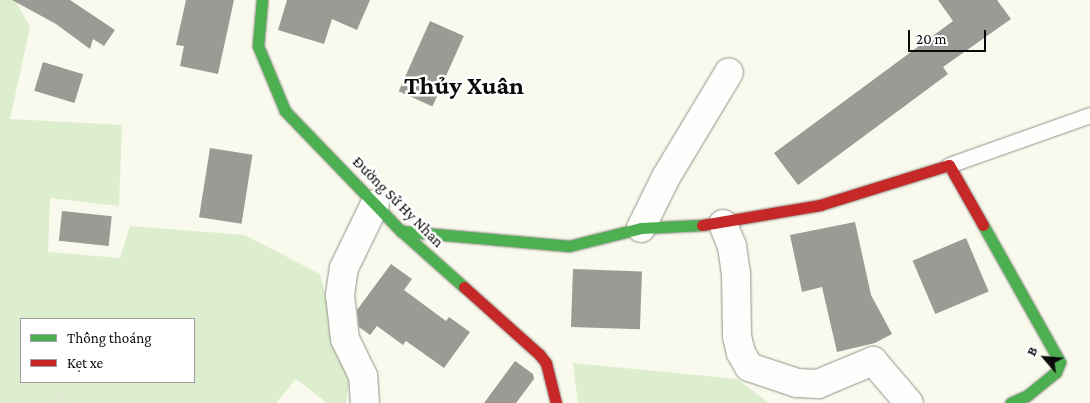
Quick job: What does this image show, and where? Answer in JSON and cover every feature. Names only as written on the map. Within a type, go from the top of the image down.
[{"type":"street","name":"Đường Sử Hy Nhan","points":[[262,0],[258,46],[285,111],[401,231],[539,354],[546,363],[556,403]]},
{"type":"street","points":[[641,228],[666,177],[729,72]]},
{"type":"street","points":[[401,231],[569,246],[641,228],[723,224],[820,205],[949,165],[1060,362],[1056,372],[1023,401]]},
{"type":"street","points":[[365,403],[363,376],[345,339],[340,295],[344,268],[375,204]]},
{"type":"street","points":[[723,224],[732,246],[736,272],[737,336],[741,353],[749,366],[797,383],[818,384],[873,361],[908,403]]},
{"type":"lane","points":[[949,165],[1090,115]]},
{"type":"green space","points":[[0,0],[15,0],[30,27],[10,119],[122,125],[119,206],[50,198],[48,252],[120,258],[130,226],[245,235],[320,274],[349,384],[346,403],[327,403],[296,379],[276,403],[0,403]]},
{"type":"green space","points":[[573,363],[737,379],[769,403],[578,403]]},
{"type":"green space","points":[[57,392],[78,403],[48,403]]},
{"type":"building","points":[[12,0],[70,0],[115,30],[104,46],[93,39],[90,49],[56,24]]},
{"type":"building","points":[[186,0],[234,0],[218,74],[180,66],[184,46],[176,45]]},
{"type":"building","points":[[287,0],[370,0],[357,30],[332,19],[324,44],[278,30]]},
{"type":"building","points":[[938,0],[997,0],[1011,19],[943,67],[948,74],[798,185],[774,153],[953,21]]},
{"type":"building","points":[[430,21],[464,36],[432,106],[399,91]]},
{"type":"building","points":[[43,62],[83,74],[74,103],[34,91]]},
{"type":"building","points":[[210,148],[252,155],[242,224],[199,217]]},
{"type":"building","points":[[62,211],[112,216],[109,246],[59,241]]},
{"type":"building","points":[[855,222],[871,295],[892,334],[875,343],[837,352],[822,287],[802,292],[790,235]]},
{"type":"building","points":[[966,238],[989,291],[935,314],[913,261]]},
{"type":"building","points":[[391,264],[412,279],[404,290],[446,321],[449,317],[470,332],[444,368],[406,341],[403,345],[377,326],[370,335],[359,327],[357,310]]},
{"type":"building","points":[[573,269],[642,271],[640,329],[571,327]]},
{"type":"building","points":[[515,361],[533,374],[534,379],[516,403],[484,403]]},
{"type":"traffic: fast","points":[[262,0],[258,46],[285,111],[401,231],[464,287]]},
{"type":"traffic: fast","points":[[401,231],[569,246],[641,228],[702,225]]},
{"type":"traffic: fast","points":[[983,225],[1060,362],[1056,372],[1026,396],[1010,403]]},
{"type":"traffic: jam","points":[[702,225],[820,205],[949,165],[983,225]]},
{"type":"traffic: jam","points":[[464,287],[539,354],[546,363],[556,403]]},
{"type":"district","name":"Thủy Xuân","points":[[464,86]]}]
